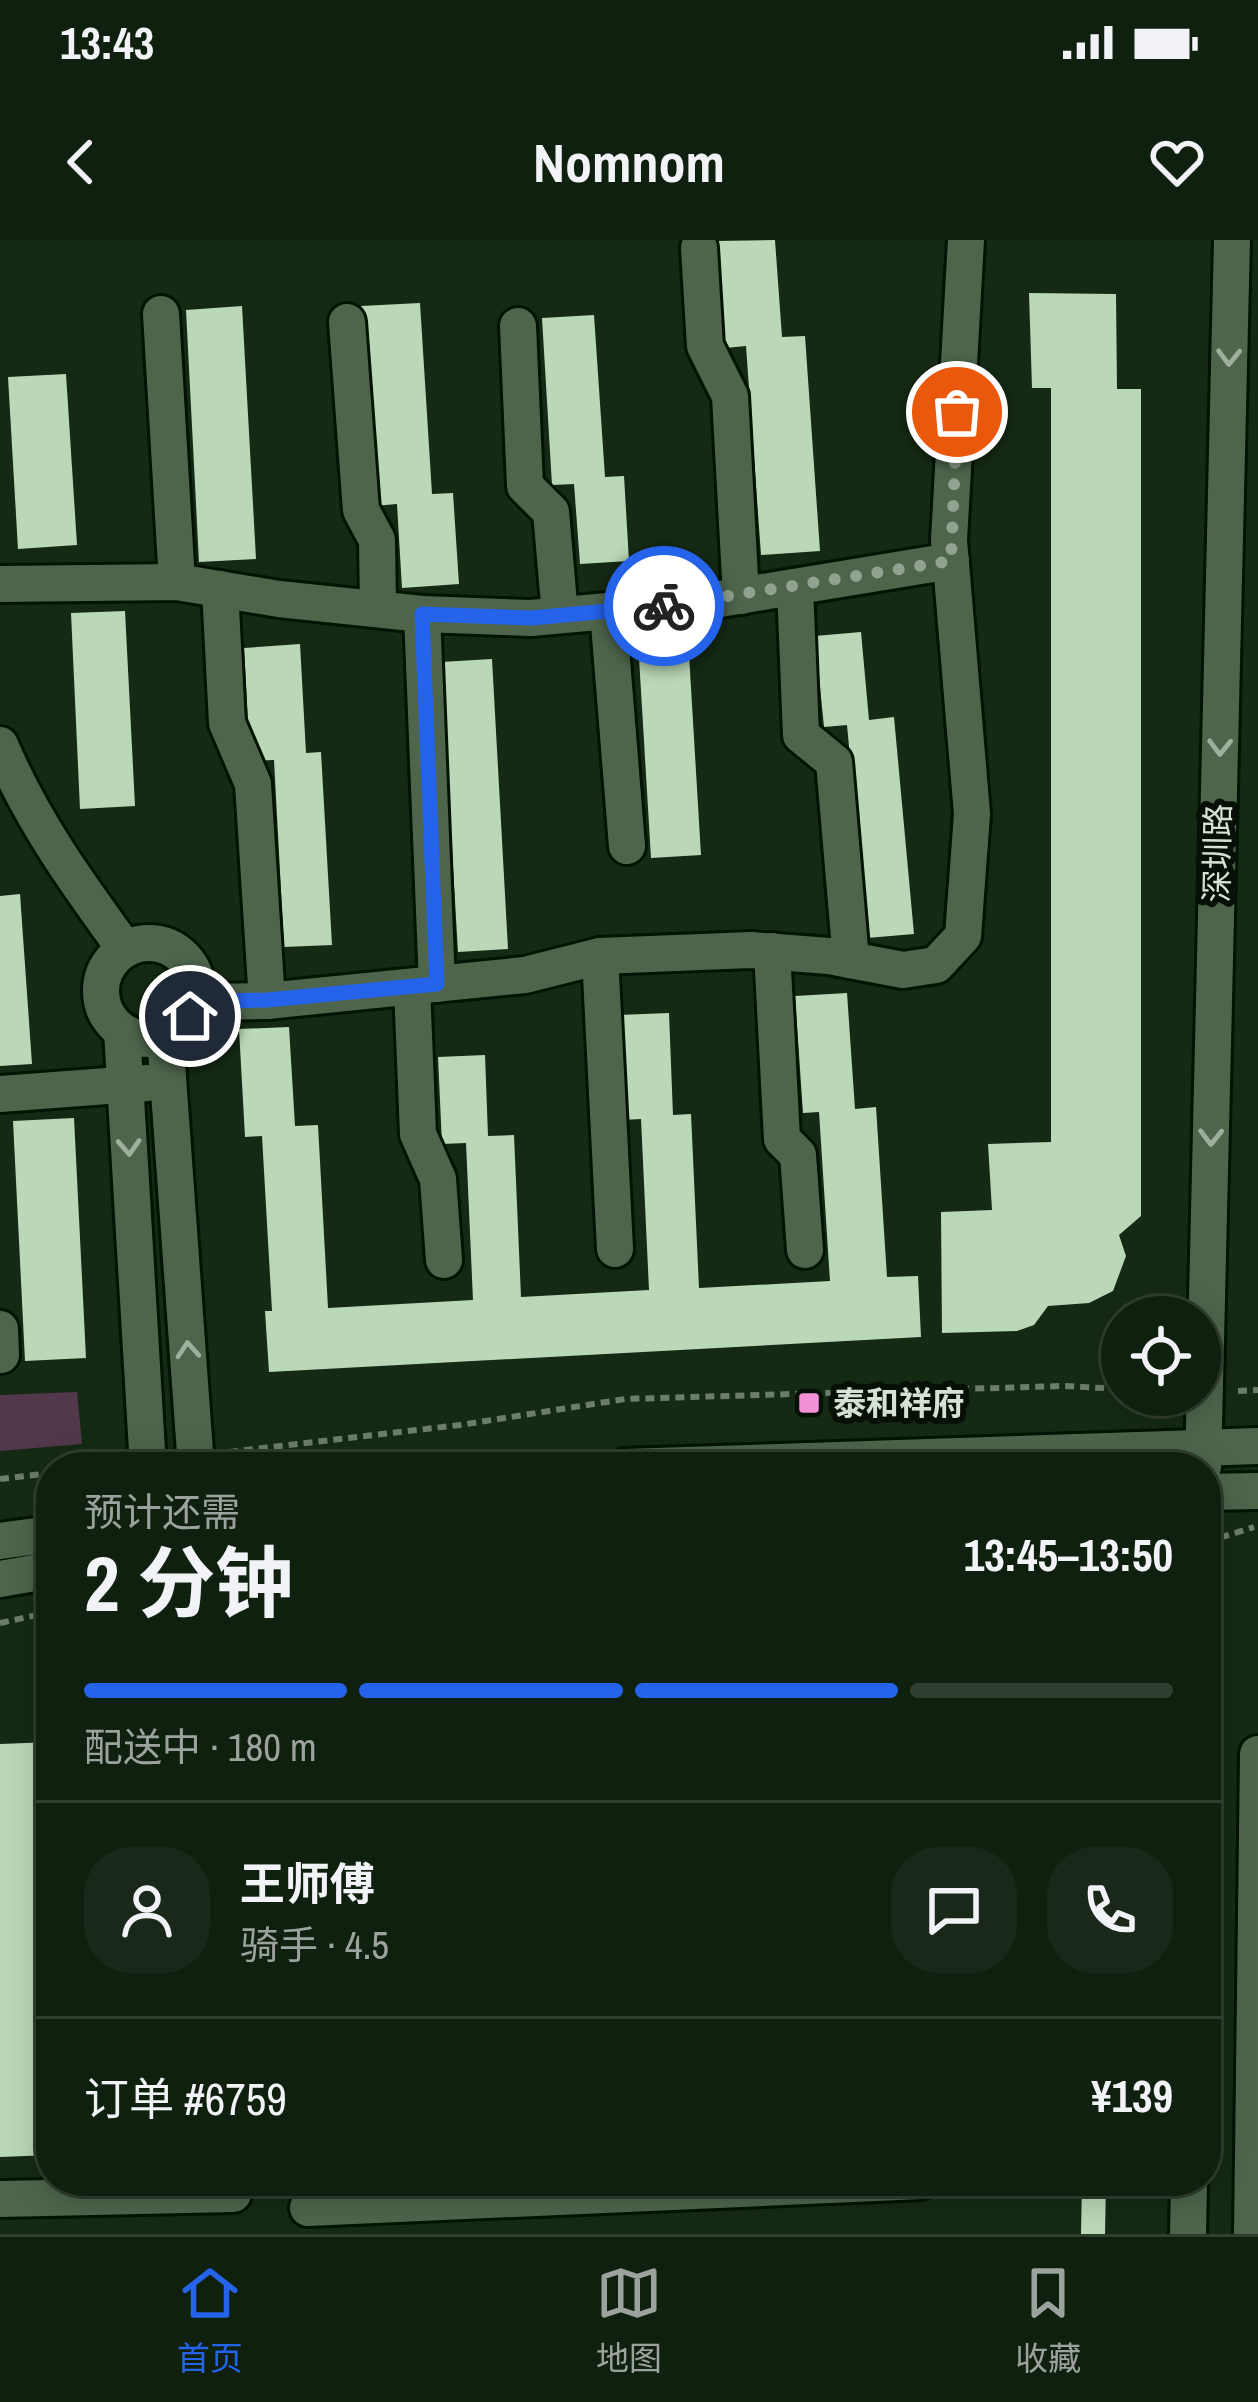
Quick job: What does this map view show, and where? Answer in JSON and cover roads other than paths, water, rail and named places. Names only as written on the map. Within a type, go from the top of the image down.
[{"type":"street","points":[[196,1002],[267,1000],[525,975],[601,956],[772,951],[903,970],[936,965],[963,936],[972,814],[949,540],[966,240]]},
{"type":"street","name":"深圳路","points":[[1203,1452],[1232,240]]},
{"type":"street","points":[[699,248],[705,346],[730,396],[741,596]]},
{"type":"street","points":[[161,314],[177,582]]},
{"type":"street","points":[[347,322],[361,510],[377,540],[379,608]]},
{"type":"street","points":[[518,326],[525,486],[550,512],[560,615]]},
{"type":"street","points":[[0,584],[177,582],[422,614],[560,615],[741,596],[951,561]]},
{"type":"street","points":[[795,587],[801,735],[834,763],[851,960]]},
{"type":"street","points":[[220,589],[227,723],[253,784],[267,1000]]},
{"type":"street","points":[[608,611],[627,845]]},
{"type":"street","points":[[422,614],[424,985],[418,1134],[438,1179],[444,1261]]},
{"type":"street","points":[[0,745],[24,802],[53,850],[124,950]]},
{"type":"street","points":[[155,943],[170,948],[192,970],[196,1002],[179,1028],[151,1039],[122,1030],[110,1020],[101,989],[104,974],[124,950],[155,943]]},
{"type":"street","points":[[772,951],[782,1139],[798,1155],[805,1250]]},
{"type":"street","points":[[601,956],[615,1249]]},
{"type":"street","points":[[122,1030],[147,1452]]},
{"type":"street","points":[[165,1036],[195,1452]]},
{"type":"street","points":[[0,1094],[169,1081]]},
{"type":"street","points":[[0,1329],[1,1355]]},
{"type":"street","points":[[1221,1453],[1258,1446]]},
{"type":"street","points":[[1221,1492],[1258,1491]]},
{"type":"street","points":[[0,1541],[36,1536]]},
{"type":"street","points":[[0,1579],[36,1573]]},
{"type":"street","points":[[1252,2234],[1258,1754]]},
{"type":"street","points":[[0,2199],[140,2196]]},
{"type":"street","points":[[308,2209],[593,2196]]},
{"type":"street","points":[[1188,2234],[1189,2196]]},
{"type":"place","name":"泰和祥府","points":[[809,1403]]}]
